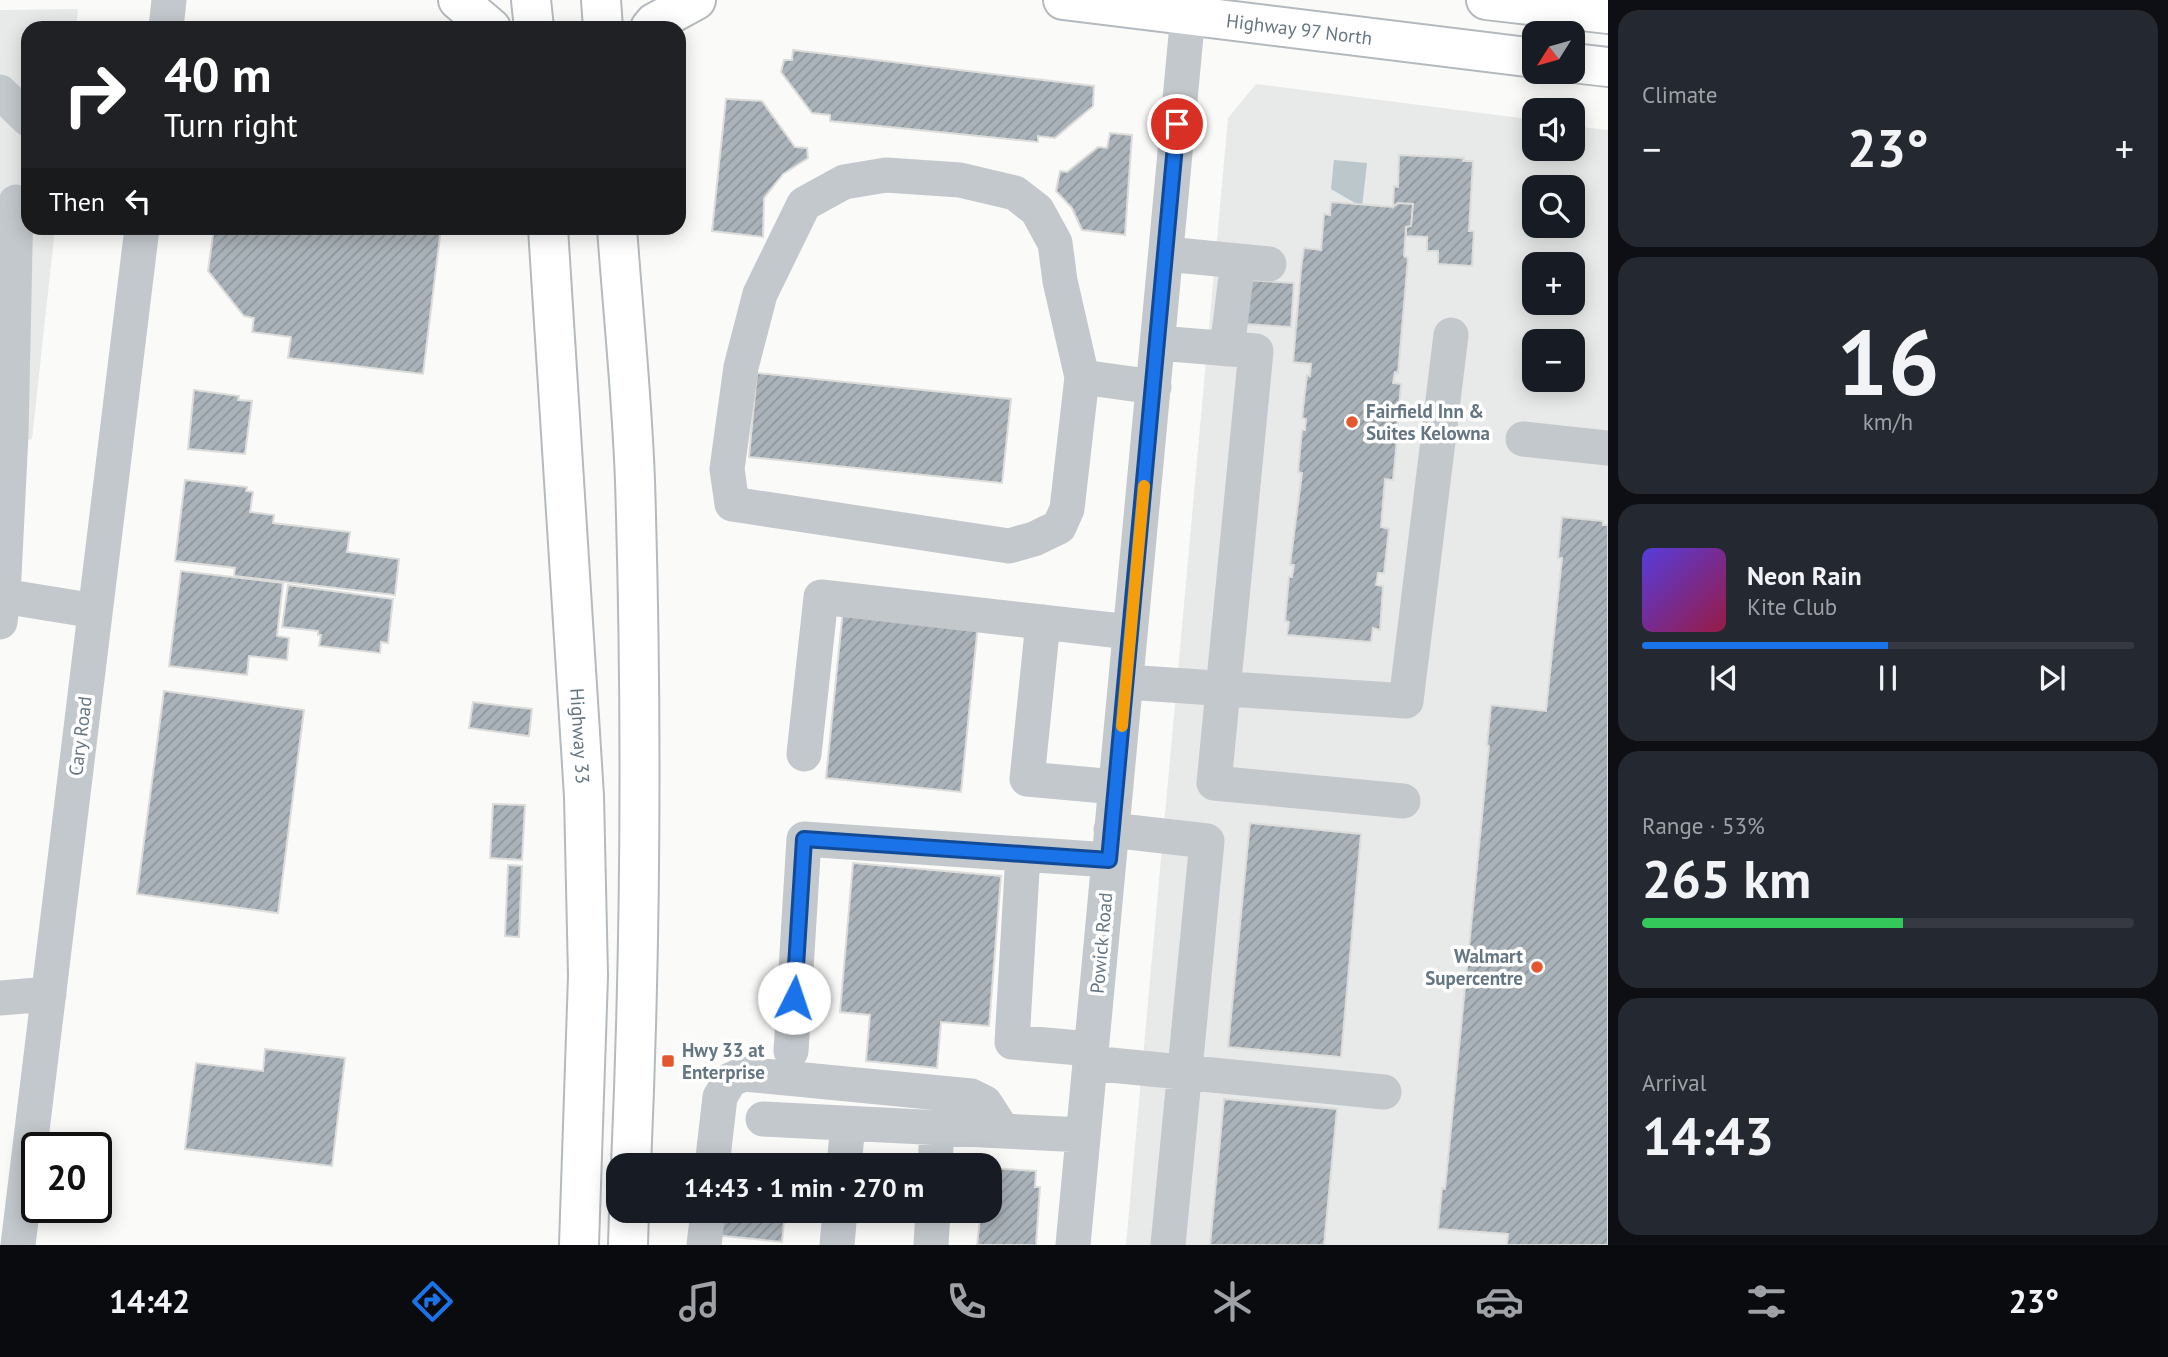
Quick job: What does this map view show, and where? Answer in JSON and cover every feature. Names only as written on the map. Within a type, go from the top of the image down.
[{"type":"main road","points":[[458,0],[483,21]]},
{"type":"main road","points":[[531,0],[533,21]]},
{"type":"main road","points":[[601,0],[602,21]]},
{"type":"main road","points":[[658,21],[696,0]]},
{"type":"main road","name":"Highway 97 North","points":[[1063,0],[1200,7],[1522,56]]},
{"type":"main road","points":[[1486,0],[1608,14]]},
{"type":"main road","points":[[1586,64],[1608,67]]},
{"type":"main road","name":"Highway 33","points":[[548,235],[584,796],[588,976],[579,1245]]},
{"type":"main road","points":[[618,235],[635,479],[639,710],[638,1001],[632,1153]]},
{"type":"main road","points":[[628,1245],[629,1223]]},
{"type":"street","points":[[167,21],[169,0]]},
{"type":"street","name":"Powick Road","points":[[1073,1245],[1166,254],[1200,7]]},
{"type":"street","points":[[0,92],[21,112]]},
{"type":"street","points":[[886,175],[960,180],[1015,193],[1037,210],[1055,243],[1060,281],[1082,377],[1067,509],[1059,527],[1034,540],[1009,546],[732,504],[727,469],[741,367],[760,294],[804,204],[844,182],[886,175]]},
{"type":"street","points":[[15,191],[1,605],[95,611]]},
{"type":"street","name":"Cary Road","points":[[18,1245],[14,1163],[49,994],[141,235]]},
{"type":"street","points":[[1166,254],[1253,263],[1227,349]]},
{"type":"street","points":[[1126,682],[1406,701],[1451,335]]},
{"type":"street","points":[[1158,343],[1256,351],[1214,783],[1403,801]]},
{"type":"street","points":[[1082,377],[1154,387]]},
{"type":"street","points":[[1523,439],[1608,448]]},
{"type":"street","points":[[804,754],[821,597],[1130,632]]},
{"type":"street","points":[[1043,622],[1027,779],[1116,787]]},
{"type":"street","points":[[791,1051],[804,839],[1023,854],[1110,845],[1207,841],[1168,1245]]},
{"type":"street","points":[[1023,854],[1012,1042],[1185,1072],[1384,1092]]},
{"type":"street","points":[[0,999],[49,994]]},
{"type":"street","points":[[714,1153],[720,1097],[730,1080],[744,1074],[971,1096],[985,1103],[1003,1131]]},
{"type":"street","points":[[763,1119],[1083,1135]]},
{"type":"street","points":[[845,1153],[848,1124]]},
{"type":"street","points":[[936,1153],[937,1128]]},
{"type":"street","points":[[704,1245],[707,1223]]},
{"type":"street","points":[[837,1245],[839,1223]]},
{"type":"street","points":[[930,1245],[932,1223]]},
{"type":"shaded area","points":[[78,9],[77,21],[21,21],[21,235],[54,235],[32,439],[0,447],[0,10]]},
{"type":"shaded area","points":[[1256,84],[1522,118],[1522,161],[1585,161],[1585,127],[1608,130],[1608,1245],[1126,1245],[1228,118]]},
{"type":"shaded area","points":[[1334,160],[1367,163],[1362,207],[1331,189]]},
{"type":"building","points":[[793,50],[1094,86],[1093,106],[1055,138],[1038,136],[1038,142],[830,121],[830,115],[812,113],[781,72],[784,60],[792,60]]},
{"type":"building","points":[[726,99],[762,101],[795,147],[807,148],[808,158],[783,174],[764,198],[763,237],[712,231]]},
{"type":"building","points":[[1110,133],[1132,135],[1125,235],[1082,230],[1072,208],[1056,191],[1060,171],[1067,172],[1098,147],[1107,148]]},
{"type":"building","points":[[1399,155],[1464,158],[1463,161],[1473,161],[1469,231],[1474,231],[1472,266],[1438,264],[1438,251],[1427,251],[1427,237],[1406,236],[1406,227],[1411,226],[1413,204],[1398,203],[1393,207],[1394,186],[1398,187]]},
{"type":"building","name":"Fairfield Inn & Suites Kelowna","points":[[1331,202],[1393,207],[1398,203],[1413,204],[1411,226],[1406,227],[1404,256],[1408,258],[1398,373],[1395,372],[1393,383],[1401,384],[1397,427],[1391,426],[1389,437],[1397,439],[1393,480],[1385,479],[1381,527],[1389,529],[1384,573],[1378,573],[1376,585],[1383,586],[1380,630],[1373,628],[1371,642],[1287,635],[1289,622],[1285,621],[1289,577],[1292,577],[1294,565],[1290,565],[1302,473],[1298,472],[1302,430],[1305,430],[1306,419],[1302,418],[1307,375],[1310,376],[1311,364],[1293,362],[1301,269],[1304,248],[1321,250],[1324,214],[1330,215]]},
{"type":"building","points":[[213,235],[440,235],[423,374],[288,358],[291,337],[252,332],[254,318],[244,316],[208,271]]},
{"type":"building","points":[[1248,280],[1294,283],[1291,327],[1245,324]]},
{"type":"building","points":[[757,373],[1011,399],[1002,483],[749,457]]},
{"type":"building","points":[[194,390],[239,396],[238,400],[252,401],[245,454],[188,449]]},
{"type":"building","points":[[185,480],[247,487],[246,491],[253,492],[250,512],[274,515],[273,523],[350,532],[347,552],[399,559],[395,595],[234,576],[235,568],[175,561]]},
{"type":"building","name":"Walmart Supercentre","points":[[1562,517],[1603,521],[1603,525],[1608,525],[1608,1245],[1507,1245],[1508,1234],[1438,1229],[1442,1188],[1445,1189],[1491,705],[1546,711],[1562,558],[1558,558]]},
{"type":"building","points":[[181,571],[283,583],[277,636],[289,638],[287,660],[249,656],[247,675],[169,666]]},
{"type":"building","points":[[288,585],[393,599],[388,643],[381,642],[380,653],[319,646],[321,635],[318,635],[318,631],[282,627]]},
{"type":"building","points":[[843,610],[978,624],[961,792],[826,778]]},
{"type":"building","points":[[164,691],[304,710],[278,913],[137,894]]},
{"type":"building","points":[[473,702],[532,709],[529,736],[469,728]]},
{"type":"building","points":[[493,804],[525,805],[522,860],[490,858]]},
{"type":"building","points":[[1250,823],[1361,834],[1341,1057],[1228,1047]]},
{"type":"building","points":[[853,863],[1001,876],[989,1026],[941,1022],[937,1068],[866,1061],[870,1015],[840,1012]]},
{"type":"building","points":[[508,865],[522,866],[519,937],[505,936]]},
{"type":"building","points":[[265,1049],[345,1058],[332,1166],[185,1149],[196,1063],[263,1071]]},
{"type":"building","points":[[1224,1099],[1337,1109],[1324,1245],[1210,1245]]},
{"type":"building","points":[[1002,1169],[1036,1171],[1035,1187],[1040,1187],[1036,1245],[977,1245],[980,1223],[1002,1223]]},
{"type":"building","points":[[716,1223],[784,1223],[782,1242],[715,1235]]},
{"type":"slow traffic","points":[[1122,726],[1144,486]]},
{"type":"place","name":"Fairfield Inn & Suites Kelowna","points":[[1352,422]]},
{"type":"place","name":"Walmart Supercentre","points":[[1537,967]]},
{"type":"place","name":"Hwy 33 at Enterprise","points":[[668,1061]]},
{"type":"route","points":[[794,998],[804,839],[1109,860],[1177,124]]}]
